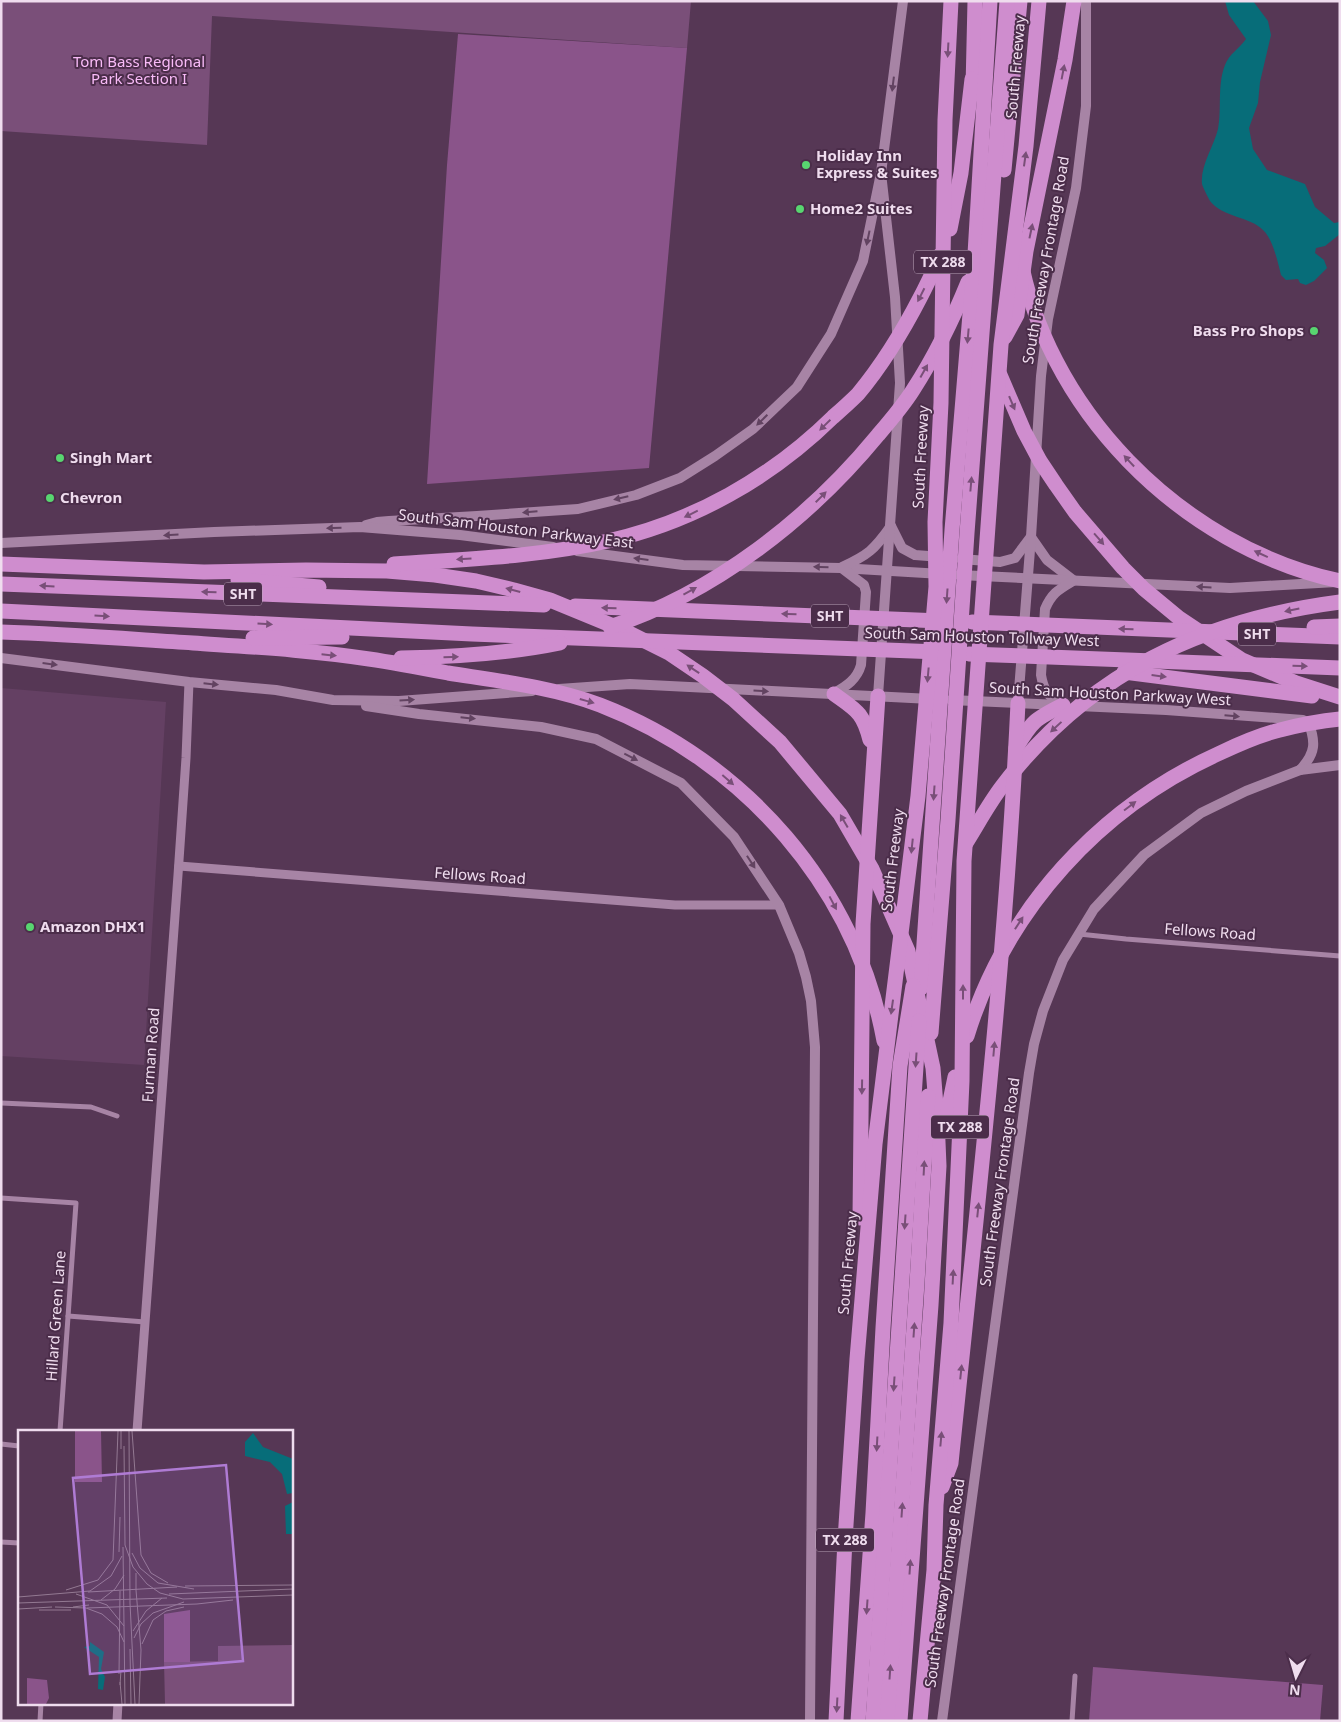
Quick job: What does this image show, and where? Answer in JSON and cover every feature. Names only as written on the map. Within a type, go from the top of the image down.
[{"type":"highway","name":"South Freeway","points":[[836,1721],[845,1540],[857,1360],[875,1144],[918,796],[936,587],[935,522],[941,403],[945,120],[951,1]]},
{"type":"highway","points":[[975,1],[972,79],[971,216],[981,296],[995,362],[1024,431],[1040,461],[1075,512],[1123,568],[1144,589],[1179,618],[1242,660],[1340,699]]},
{"type":"highway","points":[[873,1721],[937,744],[952,530],[975,254],[990,1]]},
{"type":"highway","points":[[887,1721],[932,1024],[954,746],[967,533],[1007,1]]},
{"type":"highway","points":[[367,659],[462,656],[532,649],[565,642],[620,624],[649,613],[726,571],[805,512],[867,449],[913,392],[955,314],[989,224],[1004,171],[1020,1]]},
{"type":"highway","name":"South Freeway","points":[[920,1721],[934,1570],[936,1505],[951,1314],[962,1081],[964,861],[1001,344],[1026,146],[1038,1]]},
{"type":"highway","points":[[1001,344],[1017,315],[1026,251],[1065,60],[1074,1]]},
{"type":"highway","points":[[306,570],[526,554],[608,541],[648,531],[678,520],[747,485],[780,462],[810,439],[857,395],[880,366],[902,332],[936,266],[950,228],[960,182],[972,79]]},
{"type":"highway","points":[[1008,136],[1011,192],[1025,280],[1042,329],[1056,359],[1094,422],[1141,475],[1190,515],[1261,555],[1340,582]]},
{"type":"highway","points":[[1,562],[204,572],[387,571],[435,575],[476,581],[550,600],[623,630],[670,653],[732,699],[780,742],[840,814],[872,869],[908,951],[933,1068],[939,1166]]},
{"type":"highway","points":[[1,562],[208,577],[485,602]]},
{"type":"highway","name":"SHT","points":[[1,584],[485,602]]},
{"type":"highway","name":"South Sam Houston Tollway West","points":[[485,602],[1340,637]]},
{"type":"highway","points":[[859,1721],[900,1066],[920,948],[939,897],[956,861],[982,816],[1024,759],[1056,726],[1118,677],[1176,646],[1222,628],[1278,612],[1340,602]]},
{"type":"highway","name":"SHT","points":[[1,611],[470,634]]},
{"type":"highway","points":[[1175,631],[1340,626]]},
{"type":"highway","points":[[1,633],[238,646],[367,659],[555,692],[598,705],[635,720],[683,746],[723,775],[760,808],[795,847],[823,884],[852,941],[869,985],[881,1025],[887,1057],[895,1145]]},
{"type":"highway","points":[[1,633],[271,639],[470,634]]},
{"type":"highway","name":"South Sam Houston Tollway West","points":[[470,634],[1340,668]]},
{"type":"highway","points":[[849,649],[1065,665],[1340,699]]},
{"type":"highway","points":[[834,694],[859,713],[866,723],[874,756]]},
{"type":"highway","points":[[857,1360],[864,924],[878,696]]},
{"type":"highway","points":[[936,1505],[951,1463],[985,1147],[997,1012],[1018,703]]},
{"type":"highway","points":[[1016,749],[1032,723],[1063,706]]},
{"type":"highway","points":[[900,1721],[931,1305],[939,1166],[957,1069],[973,1016],[1007,942],[1038,896],[1061,868],[1110,821],[1166,780],[1239,744],[1279,730],[1340,719]]},
{"type":"main road","points":[[360,527],[376,522],[578,508],[636,495],[680,478],[753,429],[796,387],[831,334],[863,262],[881,173],[903,1]]},
{"type":"main road","name":"South Freeway Frontage Road","points":[[1018,703],[1031,537],[1040,376],[1048,319],[1076,188],[1086,106],[1086,1]]},
{"type":"main road","points":[[332,700],[399,701],[630,684],[878,696],[900,383],[895,297],[881,173]]},
{"type":"main road","points":[[891,525],[902,548],[915,555],[1000,562],[1015,558],[1031,537],[1047,560],[1074,581]]},
{"type":"main road","points":[[834,694],[858,675],[861,664],[866,592],[864,585],[841,568],[862,558],[872,550],[891,525]]},
{"type":"main road","name":"South Sam Houston Parkway East","points":[[1,544],[214,532],[360,527],[460,534],[683,565],[841,568],[1027,579]]},
{"type":"main road","points":[[1027,579],[1230,588],[1340,582]]},
{"type":"main road","points":[[1063,706],[1047,694],[1041,675],[1045,609],[1049,599],[1056,591],[1074,581]]},
{"type":"main road","points":[[1,658],[189,682],[276,690],[419,714],[541,727],[596,739],[682,783],[734,837],[779,905],[799,953],[811,1001],[814,1031],[810,1721]]},
{"type":"main road","name":"South Sam Houston Parkway West","points":[[878,696],[1166,710],[1308,720],[1340,725]]},
{"type":"main road","points":[[1300,770],[1308,762],[1313,751],[1314,741],[1308,720]]},
{"type":"main road","name":"South Freeway Frontage Road","points":[[942,1721],[1034,1044],[1043,1011],[1055,979],[1070,946],[1094,909],[1108,892],[1144,855],[1201,812],[1246,791],[1300,770],[1340,765]]},
{"type":"street","name":"Furman Road","points":[[137,1430],[179,866],[187,750],[189,682]]},
{"type":"street","name":"Fellows Road","points":[[179,866],[675,905],[779,905]]},
{"type":"street","name":"Fellows Road","points":[[1079,934],[1340,956]]},
{"type":"street","points":[[1,1103],[91,1107],[117,1116]]},
{"type":"street","name":"Hillard Green Lane","points":[[1,1198],[76,1203],[60,1430]]},
{"type":"street","points":[[68,1316],[145,1322]]},
{"type":"street","points":[[1,1444],[18,1446]]},
{"type":"street","points":[[1,1542],[18,1543]]},
{"type":"street","points":[[1072,1721],[1075,1676]]},
{"type":"street","points":[[40,1721],[41,1704]]},
{"type":"street","points":[[117,1721],[118,1704]]},
{"type":"shaded area","points":[[1225,1],[1253,1],[1268,21],[1271,35],[1260,82],[1258,103],[1249,128],[1253,149],[1267,170],[1305,184],[1315,207],[1334,223],[1340,222],[1340,234],[1325,246],[1316,248],[1315,253],[1324,260],[1327,268],[1314,281],[1306,285],[1300,283],[1298,279],[1286,280],[1281,275],[1277,258],[1267,234],[1251,222],[1229,214],[1215,206],[1210,201],[1202,184],[1205,163],[1218,129],[1220,89],[1225,65],[1246,39],[1229,15]]},
{"type":"shaded area","points":[[458,34],[687,48],[649,468],[427,484],[447,165]]},
{"type":"shaded area","points":[[1,688],[166,702],[144,1065],[1,1056]]},
{"type":"shaded area","points":[[1093,1667],[1323,1685],[1320,1721],[1089,1721]]},
{"type":"green space","name":"Tom Bass Regional Park Section I","points":[[1,1],[691,1],[687,48],[212,16],[207,145],[1,131]]},
{"type":"place","name":"Holiday Inn Express & Suites","points":[[806,165]]},
{"type":"place","name":"Home2 Suites","points":[[800,209]]},
{"type":"place","name":"Bass Pro Shops","points":[[1314,331]]},
{"type":"place","name":"Singh Mart","points":[[60,458]]},
{"type":"place","name":"Chevron","points":[[50,498]]},
{"type":"place","name":"Amazon DHX1","points":[[30,927]]}]
